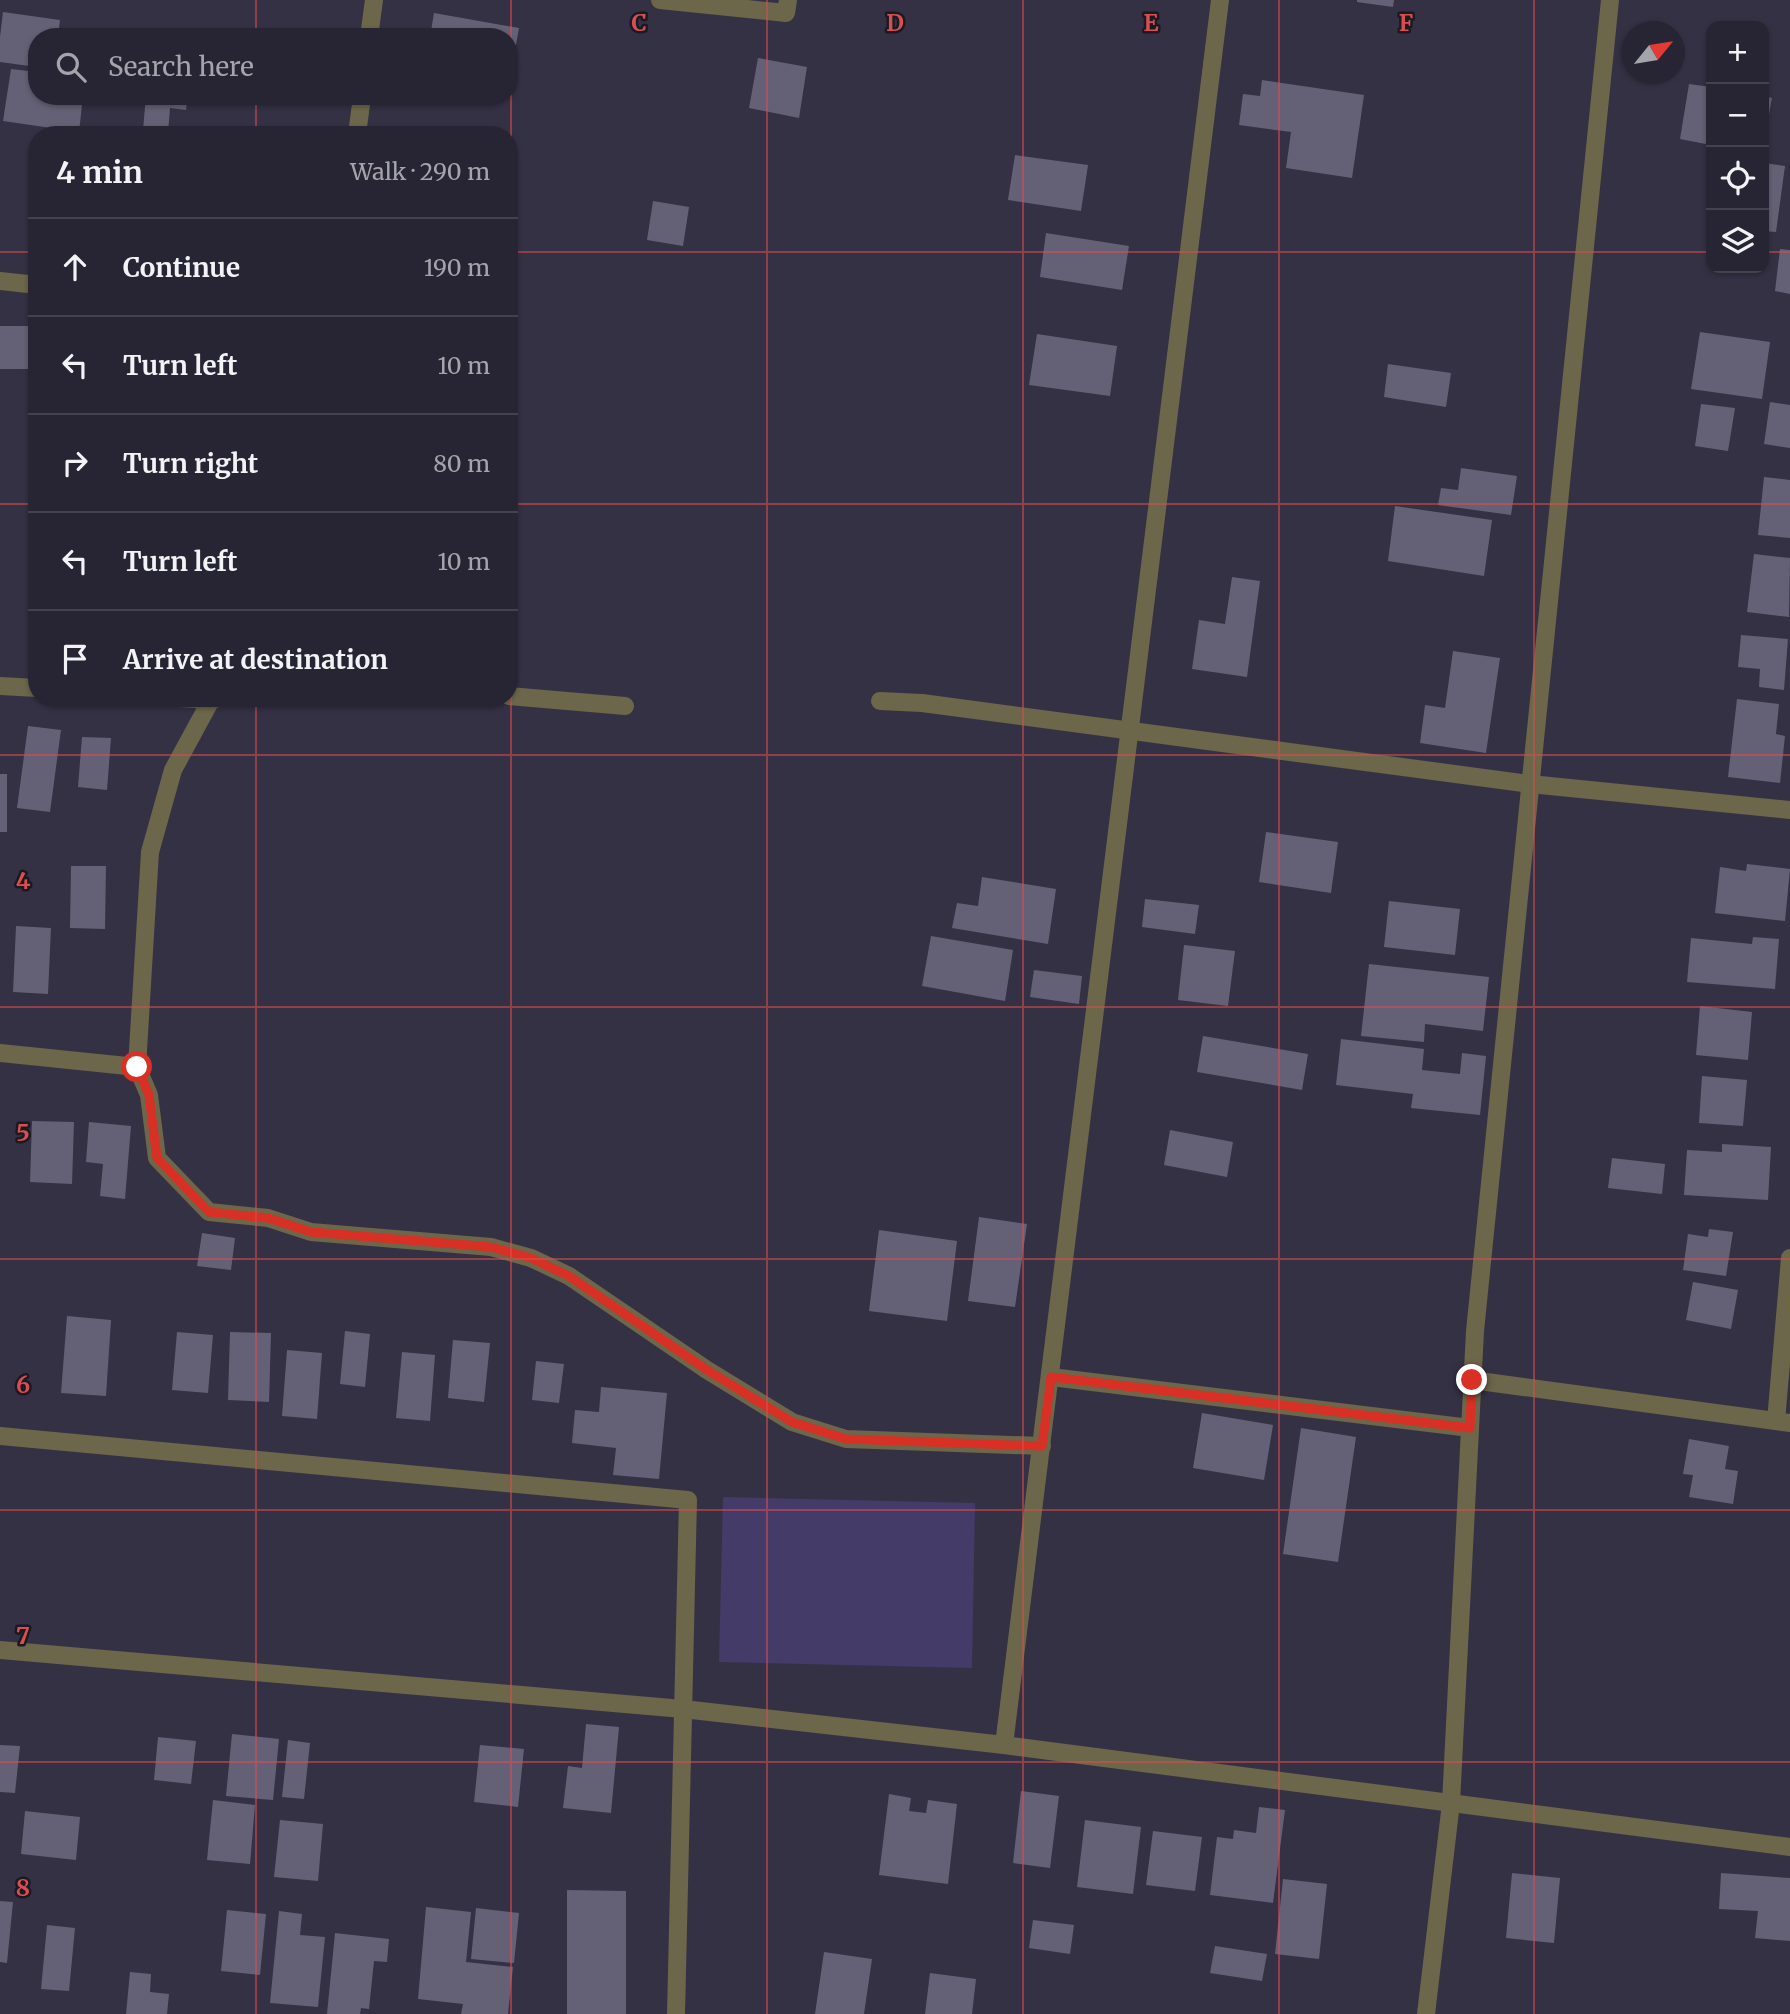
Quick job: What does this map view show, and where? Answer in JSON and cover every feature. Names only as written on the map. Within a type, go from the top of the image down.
[{"type":"street","points":[[370,28],[374,0]]},
{"type":"street","points":[[660,0],[786,13],[788,0]]},
{"type":"street","points":[[1004,1745],[1220,0]]},
{"type":"street","points":[[1426,2014],[1451,1803],[1475,1331],[1610,0]]},
{"type":"street","points":[[358,126],[361,105]]},
{"type":"street","points":[[0,281],[28,284]]},
{"type":"street","points":[[0,686],[28,688]]},
{"type":"street","points":[[518,697],[625,706]]},
{"type":"street","points":[[880,701],[922,704],[1530,784],[1790,810]]},
{"type":"street","points":[[210,707],[173,770],[150,852],[137,1067],[149,1095],[157,1158],[209,1212],[268,1218],[311,1232],[491,1247],[531,1258],[569,1276],[707,1370],[792,1422],[846,1439],[1042,1446]]},
{"type":"street","points":[[0,1053],[137,1067]]},
{"type":"street","points":[[1472,1380],[1783,1422],[1790,1258]]},
{"type":"street","points":[[1051,1377],[1470,1428]]},
{"type":"street","points":[[0,1436],[688,1500],[676,2014]]},
{"type":"street","points":[[0,1650],[683,1709],[1004,1745],[1790,1847]]},
{"type":"shaded area","points":[[723,1497],[975,1503],[972,1668],[719,1662]]},
{"type":"building","points":[[1357,0],[1394,0],[1393,7]]},
{"type":"building","points":[[3,12],[60,20],[59,28],[28,28],[28,66],[0,62]]},
{"type":"building","points":[[434,13],[519,28],[518,34],[518,28],[432,28]]},
{"type":"building","points":[[758,58],[807,67],[799,118],[749,108]]},
{"type":"building","points":[[11,69],[28,71],[28,105],[82,105],[80,126],[38,126],[3,121]]},
{"type":"building","points":[[1262,80],[1364,95],[1352,178],[1286,168],[1291,132],[1239,125],[1243,94],[1260,96]]},
{"type":"building","points":[[1689,84],[1706,86],[1706,144],[1680,139]]},
{"type":"building","points":[[145,105],[187,105],[186,110],[170,108],[169,126],[143,126]]},
{"type":"building","points":[[1015,155],[1088,165],[1081,211],[1008,200]]},
{"type":"building","points":[[1769,164],[1785,166],[1776,232],[1769,231]]},
{"type":"building","points":[[653,201],[689,207],[683,246],[647,240]]},
{"type":"building","points":[[1046,233],[1129,246],[1122,290],[1040,277]]},
{"type":"building","points":[[1780,249],[1790,250],[1790,294],[1775,291]]},
{"type":"building","points":[[0,326],[28,326],[28,369],[0,369]]},
{"type":"building","points":[[1700,332],[1770,342],[1762,399],[1691,389]]},
{"type":"building","points":[[1037,334],[1117,346],[1110,396],[1029,385]]},
{"type":"building","points":[[1388,364],[1451,373],[1446,407],[1384,397]]},
{"type":"building","points":[[1770,402],[1790,405],[1790,448],[1764,444]]},
{"type":"building","points":[[1701,404],[1735,408],[1728,451],[1695,446]]},
{"type":"building","points":[[1461,468],[1517,476],[1511,515],[1438,505],[1441,488],[1458,490]]},
{"type":"building","points":[[1764,477],[1790,480],[1790,538],[1758,535]]},
{"type":"building","points":[[1395,506],[1492,520],[1484,576],[1388,561]]},
{"type":"building","points":[[1754,554],[1790,558],[1789,617],[1747,612]]},
{"type":"building","points":[[1232,577],[1260,581],[1247,677],[1192,669],[1199,620],[1225,624]]},
{"type":"building","points":[[1741,635],[1788,639],[1784,690],[1759,687],[1760,669],[1738,667]]},
{"type":"building","points":[[1453,651],[1500,658],[1486,753],[1420,743],[1425,705],[1445,708]]},
{"type":"building","points":[[1737,699],[1779,704],[1776,734],[1785,736],[1780,783],[1728,777]]},
{"type":"building","points":[[28,726],[61,730],[50,812],[17,808]]},
{"type":"building","points":[[82,737],[111,738],[107,790],[78,787]]},
{"type":"building","points":[[0,774],[7,774],[7,832],[0,832]]},
{"type":"building","points":[[1266,832],[1338,842],[1331,893],[1259,882]]},
{"type":"building","points":[[1747,864],[1790,869],[1785,921],[1715,913],[1720,867],[1746,871]]},
{"type":"building","points":[[71,866],[106,866],[105,929],[70,928]]},
{"type":"building","points":[[982,877],[1056,889],[1048,944],[952,928],[957,903],[978,906]]},
{"type":"building","points":[[1145,899],[1199,905],[1195,934],[1142,927]]},
{"type":"building","points":[[1389,901],[1460,909],[1455,955],[1384,947]]},
{"type":"building","points":[[16,926],[51,928],[48,994],[13,992]]},
{"type":"building","points":[[931,936],[1013,950],[1005,1001],[922,986]]},
{"type":"building","points":[[1753,937],[1779,939],[1775,989],[1687,982],[1691,938],[1752,944]]},
{"type":"building","points":[[1184,945],[1235,951],[1228,1006],[1178,1000]]},
{"type":"building","points":[[1369,964],[1489,977],[1483,1031],[1425,1024],[1424,1042],[1361,1036]]},
{"type":"building","points":[[1034,970],[1082,976],[1079,1004],[1030,997]]},
{"type":"building","points":[[1700,1006],[1752,1012],[1748,1060],[1696,1055]]},
{"type":"building","points":[[1203,1036],[1308,1054],[1302,1090],[1197,1072]]},
{"type":"building","points":[[1341,1039],[1424,1049],[1422,1070],[1460,1074],[1462,1053],[1486,1056],[1480,1115],[1411,1108],[1413,1094],[1336,1085]]},
{"type":"building","points":[[1702,1076],[1747,1080],[1743,1126],[1699,1123]]},
{"type":"building","points":[[32,1121],[74,1122],[72,1184],[30,1182]]},
{"type":"building","points":[[89,1122],[131,1126],[125,1199],[100,1196],[103,1164],[86,1162]]},
{"type":"building","points":[[1170,1130],[1233,1142],[1227,1177],[1164,1165]]},
{"type":"building","points":[[1722,1144],[1771,1147],[1768,1200],[1684,1195],[1687,1150],[1722,1152]]},
{"type":"building","points":[[1612,1158],[1665,1164],[1662,1194],[1608,1188]]},
{"type":"building","points":[[979,1217],[1027,1224],[1015,1307],[968,1301]]},
{"type":"building","points":[[1709,1229],[1733,1232],[1726,1276],[1683,1270],[1688,1234],[1708,1237]]},
{"type":"building","points":[[879,1230],[957,1241],[947,1321],[869,1311]]},
{"type":"building","points":[[202,1233],[235,1238],[231,1270],[197,1266]]},
{"type":"building","points":[[1693,1282],[1738,1290],[1731,1329],[1686,1320]]},
{"type":"building","points":[[67,1316],[111,1320],[106,1396],[61,1393]]},
{"type":"building","points":[[345,1331],[370,1334],[365,1387],[340,1384]]},
{"type":"building","points":[[177,1332],[213,1335],[208,1393],[172,1390]]},
{"type":"building","points":[[230,1332],[271,1333],[269,1402],[228,1400]]},
{"type":"building","points":[[453,1340],[490,1343],[484,1402],[448,1398]]},
{"type":"building","points":[[287,1350],[322,1353],[317,1419],[282,1416]]},
{"type":"building","points":[[402,1352],[435,1355],[430,1421],[396,1418]]},
{"type":"building","points":[[536,1361],[564,1364],[559,1403],[532,1400]]},
{"type":"building","points":[[601,1387],[667,1393],[659,1479],[613,1475],[616,1448],[572,1443],[575,1410],[599,1412]]},
{"type":"building","points":[[1202,1413],[1273,1425],[1264,1480],[1193,1468]]},
{"type":"building","points":[[1301,1428],[1356,1437],[1338,1562],[1283,1554]]},
{"type":"building","points":[[1689,1439],[1729,1446],[1725,1469],[1738,1471],[1733,1504],[1689,1497],[1693,1475],[1683,1474]]},
{"type":"building","points":[[586,1724],[619,1727],[611,1813],[563,1808],[568,1766],[582,1768]]},
{"type":"building","points":[[232,1734],[279,1739],[273,1800],[226,1796]]},
{"type":"building","points":[[158,1737],[196,1741],[191,1784],[154,1780]]},
{"type":"building","points":[[288,1740],[310,1743],[304,1799],[282,1797]]},
{"type":"building","points":[[0,1745],[20,1746],[15,1793],[0,1792]]},
{"type":"building","points":[[480,1745],[524,1749],[518,1807],[474,1802]]},
{"type":"building","points":[[1021,1791],[1059,1796],[1050,1868],[1013,1863]]},
{"type":"building","points":[[889,1794],[911,1798],[909,1811],[926,1813],[928,1800],[957,1804],[948,1884],[879,1875]]},
{"type":"building","points":[[213,1800],[255,1805],[250,1864],[207,1860]]},
{"type":"building","points":[[1259,1807],[1285,1810],[1273,1903],[1210,1895],[1217,1837],[1233,1839],[1234,1830],[1256,1833]]},
{"type":"building","points":[[25,1811],[80,1817],[76,1860],[21,1854]]},
{"type":"building","points":[[280,1820],[323,1824],[318,1881],[274,1877]]},
{"type":"building","points":[[1085,1820],[1141,1827],[1133,1894],[1077,1887]]},
{"type":"building","points":[[1153,1831],[1202,1837],[1195,1891],[1146,1885]]},
{"type":"building","points":[[1512,1873],[1560,1878],[1554,1943],[1506,1938]]},
{"type":"building","points":[[1721,1873],[1790,1878],[1790,1941],[1755,1938],[1758,1911],[1719,1909]]},
{"type":"building","points":[[1283,1879],[1327,1884],[1319,1959],[1275,1954]]},
{"type":"building","points":[[567,1890],[626,1891],[626,2014],[567,2014]]},
{"type":"building","points":[[0,1901],[13,1902],[7,1963],[0,1962]]},
{"type":"building","points":[[426,1907],[471,1912],[466,1962],[513,1967],[508,2014],[461,2014],[463,2004],[418,1999]]},
{"type":"building","points":[[476,1908],[519,1913],[514,1963],[471,1959]]},
{"type":"building","points":[[227,1910],[266,1914],[260,1975],[221,1971]]},
{"type":"building","points":[[279,1911],[302,1914],[300,1935],[325,1937],[318,2007],[270,2003]]},
{"type":"building","points":[[1033,1920],[1074,1925],[1070,1954],[1029,1948]]},
{"type":"building","points":[[47,1925],[75,1928],[69,1991],[41,1989]]},
{"type":"building","points":[[335,1933],[389,1939],[387,1962],[374,1961],[369,2009],[361,2008],[360,2014],[327,2014]]},
{"type":"building","points":[[1215,1946],[1267,1954],[1262,1981],[1210,1973]]},
{"type":"building","points":[[824,1952],[872,1959],[864,2014],[815,2014]]},
{"type":"building","points":[[130,1972],[151,1974],[150,1992],[169,1994],[167,2014],[126,2014]]},
{"type":"building","points":[[930,1973],[976,1979],[972,2014],[925,2014]]},
{"type":"route","points":[[137,1067],[149,1095],[157,1158],[209,1212],[268,1218],[311,1232],[491,1247],[531,1258],[569,1276],[707,1370],[792,1422],[846,1439],[1042,1446],[1051,1377],[1470,1428],[1472,1380]]}]
